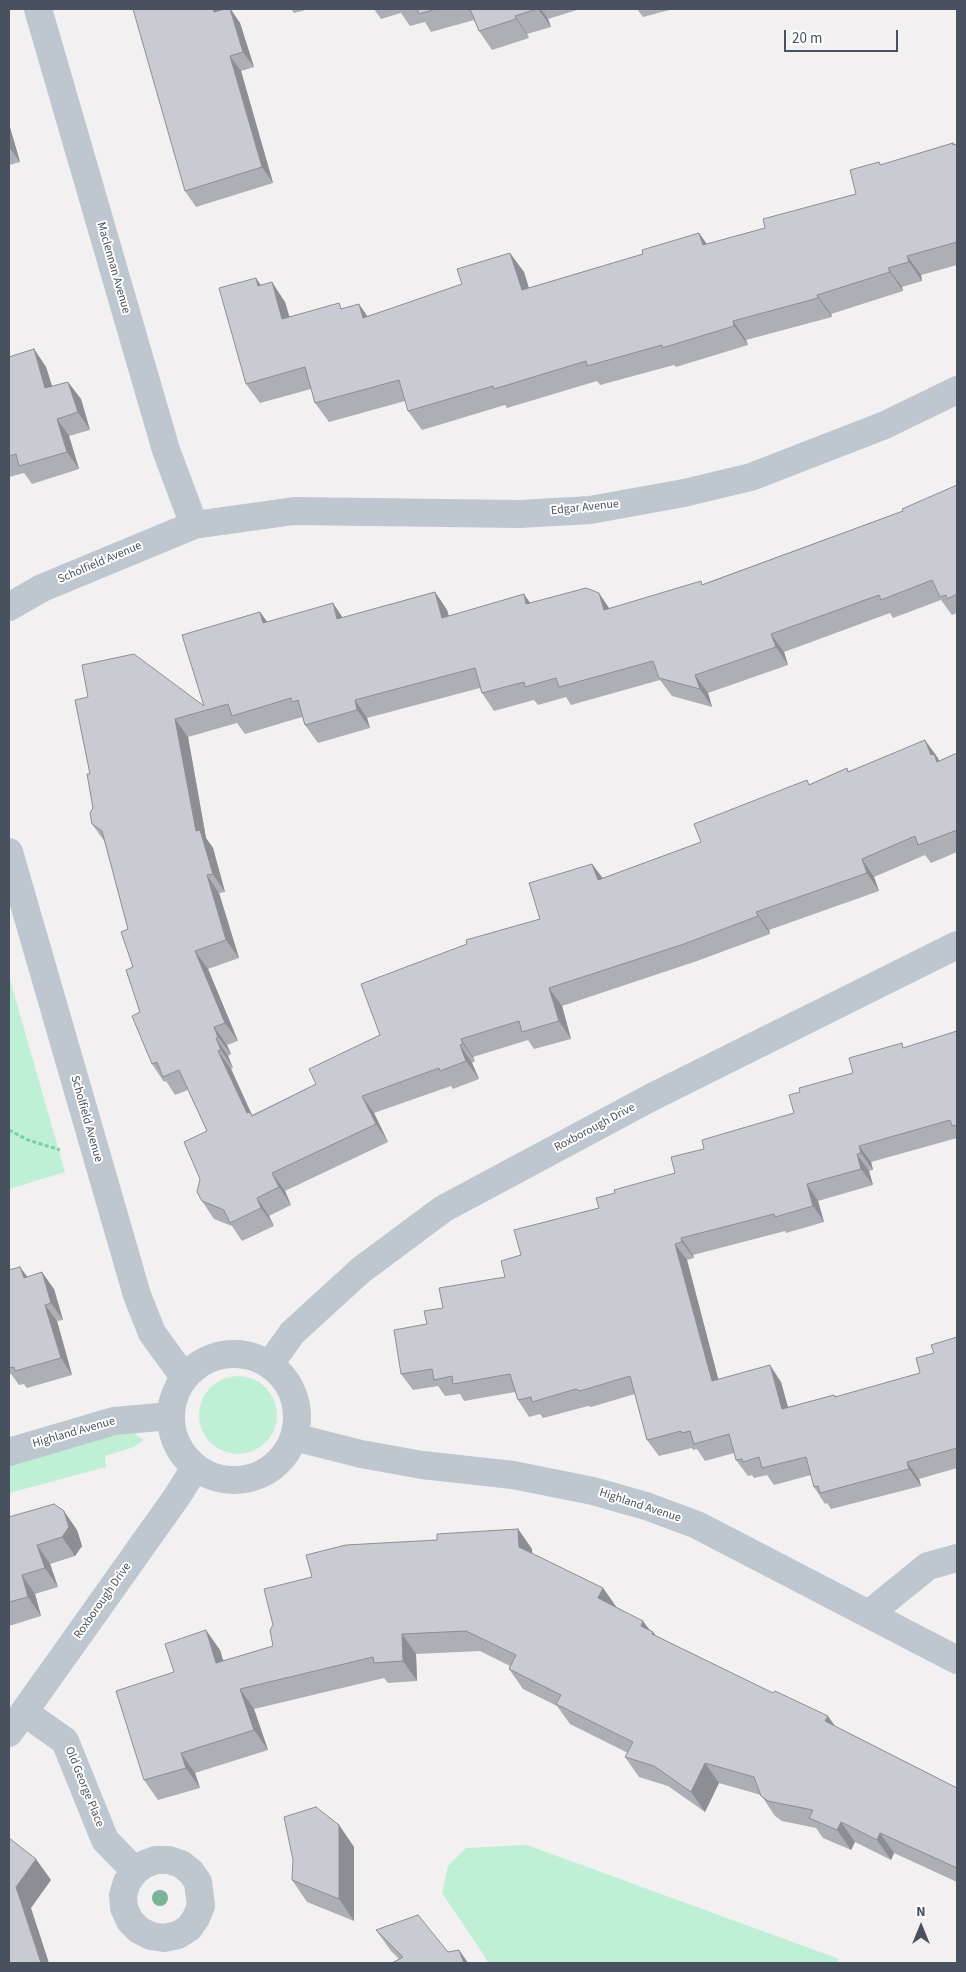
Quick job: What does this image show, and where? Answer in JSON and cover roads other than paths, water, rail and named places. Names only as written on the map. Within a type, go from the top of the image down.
[{"type":"street","name":"Maclennan Avenue","points":[[38,9],[166,450],[194,525]]},
{"type":"street","name":"Edgar Avenue","points":[[194,525],[294,511],[520,514],[590,510],[646,500],[750,477],[885,425],[957,390]]},
{"type":"street","name":"Scholfield Avenue","points":[[9,607],[42,588],[194,525]]},
{"type":"street","name":"Scholfield Avenue","points":[[9,852],[137,1296],[152,1334],[184,1377]]},
{"type":"street","name":"Roxborough Drive","points":[[270,1364],[292,1334],[361,1270],[443,1209],[652,1097],[957,945]]},
{"type":"street","points":[[234,1353],[253,1356],[270,1364],[284,1379],[294,1397],[297,1417],[294,1437],[285,1455],[271,1469],[253,1478],[233,1481],[213,1477],[195,1468],[181,1454],[172,1436],[170,1416],[176,1389],[184,1377],[198,1364],[215,1356],[234,1353]]},
{"type":"street","name":"Highland Avenue","points":[[9,1452],[114,1421],[170,1416]]},
{"type":"street","name":"Highland Avenue","points":[[294,1437],[361,1454],[422,1465],[513,1475],[593,1491],[646,1506],[697,1524],[957,1660]]},
{"type":"street","name":"Roxborough Drive","points":[[16,1723],[176,1498],[195,1468]]},
{"type":"street","points":[[870,1613],[928,1566],[957,1558]]},
{"type":"street","name":"Old George Place","points":[[16,1723],[66,1741],[106,1840],[135,1871]]}]
